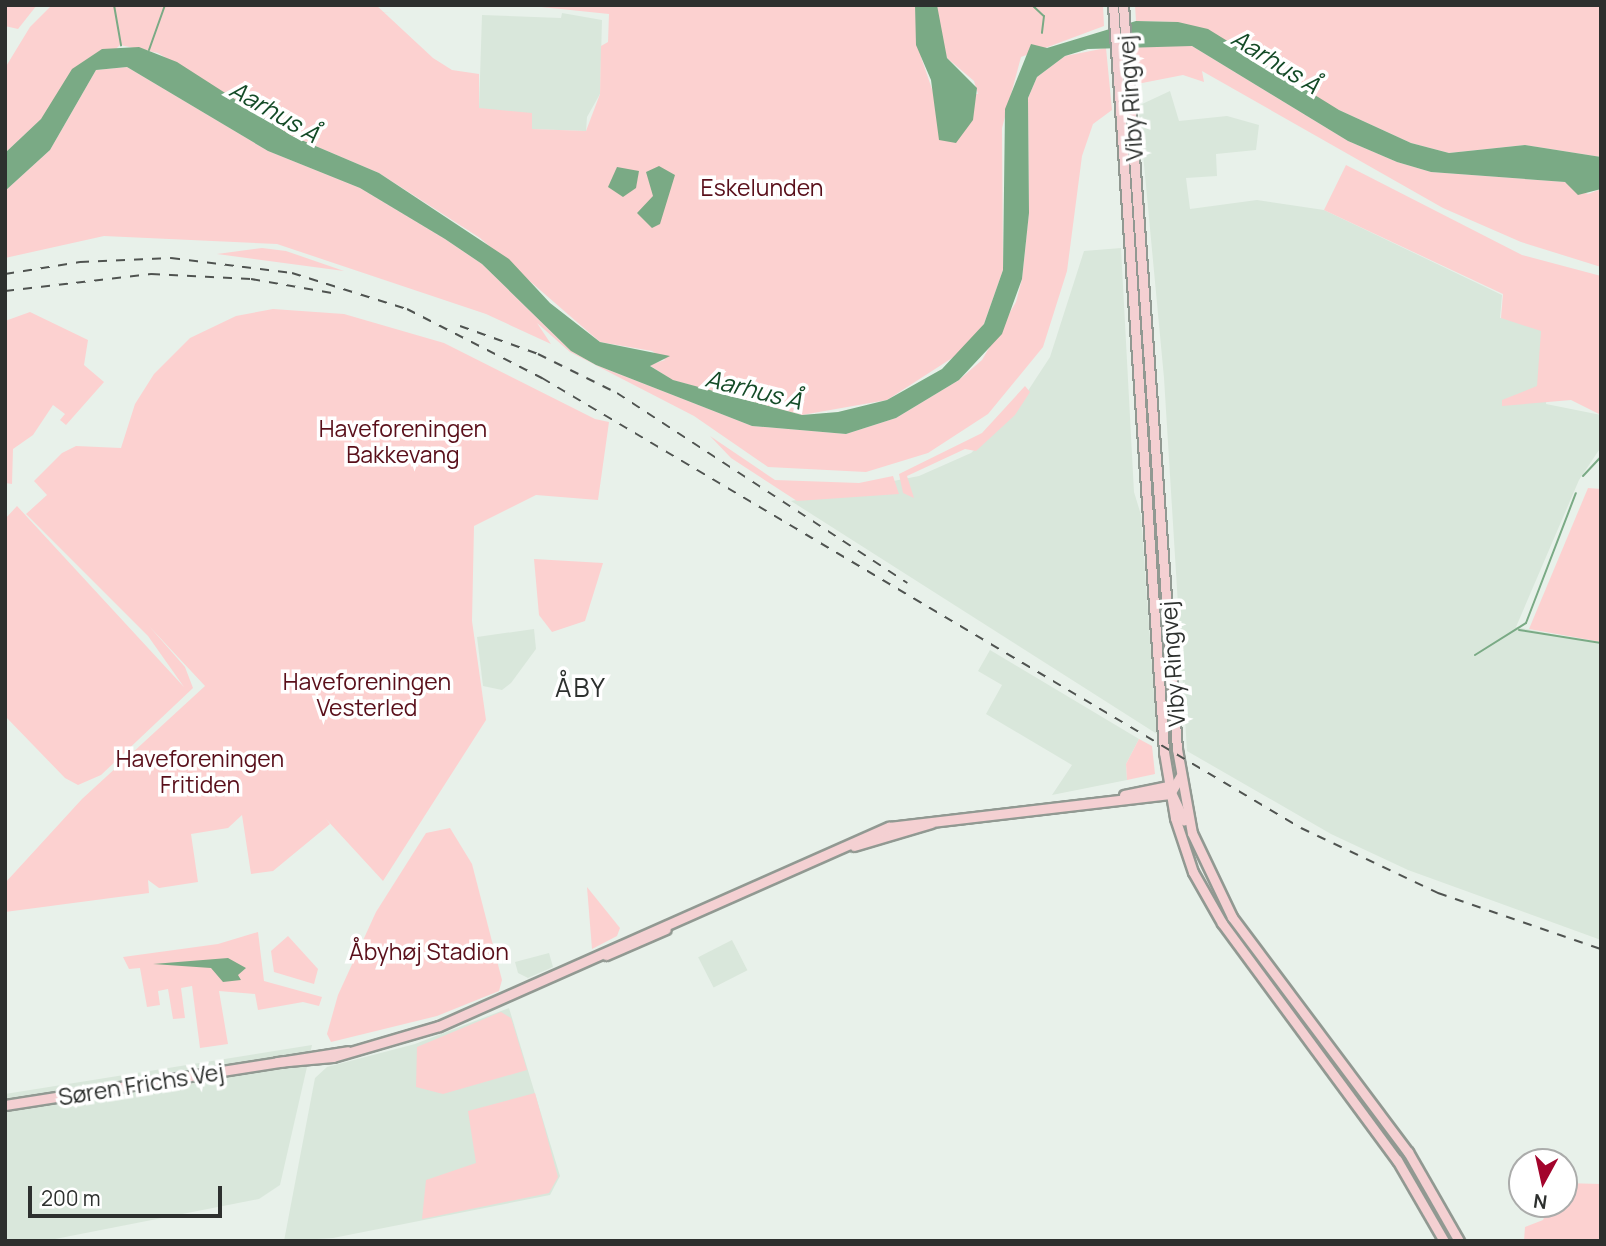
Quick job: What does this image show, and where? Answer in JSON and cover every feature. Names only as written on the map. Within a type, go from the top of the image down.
[{"type":"main road","name":"Viby Ringvej","points":[[1113,5],[1119,22],[1156,433],[1180,778],[1198,851],[1232,917],[1408,1152],[1459,1241]]},
{"type":"main road","name":"Viby Ringvej","points":[[1119,22],[1123,5]]},
{"type":"main road","name":"Viby Ringvej","points":[[1121,49],[1142,435],[1170,790],[1186,854],[1211,907],[1392,1152],[1444,1241]]},
{"type":"main road","points":[[1142,435],[1156,433]]},
{"type":"main road","points":[[1180,778],[1170,790],[1198,851]]},
{"type":"main road","name":"Søren Frichs Vej","points":[[5,1105],[278,1062],[334,1049],[351,1051],[439,1026],[598,957],[620,952],[680,920],[840,849],[939,820],[1170,790]]},
{"type":"shaded area","points":[[915,5],[937,5],[947,58],[977,88],[973,120],[956,143],[939,140],[931,80],[916,45]]},
{"type":"shaded area","points":[[562,13],[602,20],[600,94],[587,117],[586,131],[531,129],[479,108],[482,15],[561,18]]},
{"type":"shaded area","points":[[1136,21],[1178,22],[1208,29],[1339,110],[1411,143],[1449,153],[1525,145],[1601,157],[1601,189],[1578,195],[1565,182],[1431,172],[1397,162],[1348,141],[1192,46],[1088,49],[1065,56],[1037,77],[1028,98],[1029,213],[1022,279],[1002,334],[959,380],[896,418],[846,434],[752,426],[596,365],[571,351],[482,264],[445,239],[360,188],[268,151],[127,67],[96,70],[50,150],[5,191],[5,153],[41,119],[72,69],[102,49],[139,47],[177,62],[292,136],[379,173],[509,259],[550,303],[600,342],[670,356],[650,366],[673,380],[802,415],[838,412],[887,400],[942,369],[984,324],[1003,270],[1005,109],[1031,44],[1047,48]]},
{"type":"shaded area","points":[[1170,91],[1179,121],[1227,116],[1259,125],[1256,150],[1216,154],[1217,176],[1186,178],[1190,209],[1257,200],[1324,210],[1502,295],[1500,318],[1552,321],[1546,404],[1601,415],[1601,447],[1579,480],[1516,627],[1601,644],[1601,940],[1408,870],[1331,834],[1187,751],[1164,378],[1139,111],[1140,105]]},
{"type":"shaded area","points":[[659,166],[675,175],[660,224],[652,228],[637,213],[653,196],[646,172]]},
{"type":"shaded area","points":[[617,167],[639,171],[636,188],[623,197],[608,187]]},
{"type":"shaded area","points":[[1121,248],[1134,492],[1141,515],[1157,734],[791,501],[919,476],[971,453],[1012,415],[1050,357],[1084,251]]},
{"type":"shaded area","points":[[534,629],[536,649],[511,683],[502,690],[483,686],[477,637]]},
{"type":"shaded area","points":[[990,650],[1139,739],[1126,764],[1127,780],[1052,795],[1072,765],[986,714],[1002,685],[978,671]]},
{"type":"shaded area","points":[[732,940],[747,970],[714,988],[698,957]]},
{"type":"shaded area","points":[[549,953],[553,967],[528,978],[518,973],[515,962]]},
{"type":"shaded area","points":[[228,958],[246,968],[238,975],[241,980],[223,982],[211,968],[153,964]]},
{"type":"shaded area","points":[[509,1008],[560,1176],[550,1195],[333,1238],[284,1241],[315,1078],[327,1067],[415,1044]]},
{"type":"shaded area","points":[[312,1045],[280,1185],[259,1199],[45,1241],[5,1241],[5,1094]]},
{"type":"green space","points":[[5,5],[37,5],[18,29],[5,26]]},
{"type":"green space","name":"Eskelunden","points":[[52,5],[376,5],[433,58],[452,70],[479,74],[479,108],[532,113],[532,129],[586,131],[600,94],[601,46],[608,42],[609,14],[522,5],[1103,5],[1104,26],[1021,57],[1002,128],[1003,270],[984,324],[963,351],[887,400],[802,415],[672,380],[649,365],[665,360],[652,351],[600,342],[480,238],[379,173],[292,136],[158,53],[120,45],[5,153],[5,68],[30,27]],"holes":[[[938,26],[947,58],[974,81],[978,94],[934,95],[921,57]]]},
{"type":"green space","points":[[1135,5],[1601,5],[1601,157],[1525,145],[1449,153],[1411,143],[1339,110],[1178,22],[1136,21]]},
{"type":"green space","points":[[1135,46],[1192,46],[1348,141],[1397,162],[1431,172],[1565,182],[1588,194],[1601,189],[1601,267],[1521,242],[1443,208],[1202,71],[1204,82],[1183,75],[1137,84]]},
{"type":"green space","points":[[1106,48],[1112,110],[1093,124],[1082,156],[1067,271],[1043,347],[988,414],[928,453],[866,472],[768,467],[694,416],[570,352],[537,323],[551,344],[486,314],[277,244],[104,236],[5,258],[5,191],[50,150],[96,70],[127,67],[268,151],[360,188],[445,239],[482,264],[571,351],[596,365],[752,426],[846,434],[896,418],[959,380],[982,360],[1016,302],[1022,279],[1029,213],[1028,98],[1037,77],[1065,56]]},
{"type":"green space","points":[[1346,165],[1522,255],[1601,276],[1601,415],[1571,400],[1502,406],[1502,400],[1537,386],[1541,331],[1501,318],[1503,294],[1324,210]]},
{"type":"green space","points":[[262,248],[286,251],[344,271],[217,254]]},
{"type":"green space","points":[[273,309],[344,314],[444,343],[595,419],[609,422],[598,500],[536,495],[474,526],[472,621],[486,720],[383,881],[326,819],[330,824],[273,871],[251,874],[242,815],[228,828],[191,834],[198,882],[159,888],[148,880],[149,893],[5,912],[5,883],[82,799],[205,686],[149,626],[185,667],[193,688],[101,775],[78,785],[65,778],[5,716],[5,519],[17,506],[184,687],[148,636],[26,514],[47,495],[34,481],[62,453],[76,446],[121,448],[135,404],[154,374],[190,338],[236,316]]},
{"type":"green space","points":[[30,312],[88,340],[84,365],[104,382],[66,425],[60,420],[65,414],[53,405],[33,435],[13,449],[12,484],[5,483],[5,321]]},
{"type":"green space","points":[[1025,386],[1030,392],[1015,415],[976,451],[965,449],[907,476],[914,498],[903,493],[899,474],[982,433]]},
{"type":"green space","points":[[710,436],[775,480],[859,483],[893,476],[899,494],[797,501],[731,458]]},
{"type":"green space","points":[[1148,449],[1158,524],[1173,776],[1168,741]]},
{"type":"green space","points":[[1588,488],[1601,489],[1601,642],[1529,629]]},
{"type":"green space","points":[[534,559],[603,563],[585,621],[552,632],[539,615]]},
{"type":"green space","points":[[1139,739],[1152,746],[1155,774],[1127,780],[1126,764]]},
{"type":"green space","points":[[1180,815],[1198,869],[1226,920],[1397,1144],[1426,1192],[1225,921],[1197,870]]},
{"type":"green space","name":"Åbyhøj Stadion","points":[[450,828],[472,864],[502,980],[499,991],[437,1016],[331,1042],[327,1034],[338,995],[376,912],[426,833]]},
{"type":"green space","points":[[587,887],[620,928],[617,936],[592,949]]},
{"type":"green space","points":[[258,932],[264,981],[322,997],[319,1006],[303,1002],[258,1010],[255,994],[219,991],[228,1044],[200,1048],[192,986],[181,988],[185,1018],[173,1019],[168,989],[158,991],[160,1005],[147,1007],[140,968],[129,969],[123,957],[218,944]]},
{"type":"green space","points":[[288,936],[318,969],[314,984],[274,972],[271,951]]},
{"type":"green space","points":[[501,1012],[511,1018],[527,1070],[443,1094],[416,1087],[417,1047]]},
{"type":"green space","points":[[535,1093],[558,1177],[549,1193],[422,1219],[426,1180],[476,1163],[468,1111]]},
{"type":"green space","points":[[1578,1183],[1601,1184],[1601,1241],[1524,1241],[1525,1227],[1543,1220],[1578,1218]]},
{"type":"waterway","points":[[114,5],[121,45]]},
{"type":"waterway","points":[[149,50],[165,5]]},
{"type":"waterway","points":[[1032,5],[1044,16],[1042,33]]},
{"type":"waterway","points":[[1583,476],[1601,457]]},
{"type":"waterway","points":[[1475,655],[1526,623],[1576,493]]},
{"type":"waterway","points":[[1519,630],[1601,643]]},
{"type":"railway","points":[[5,274],[80,262],[171,258],[292,273],[407,309],[542,378],[1301,828],[1438,893],[1601,949]]},
{"type":"railway","points":[[5,291],[151,274],[251,279],[332,293]]},
{"type":"railway","points":[[460,326],[538,354],[617,393],[907,583]]},
{"type":"district","name":"ÅBY","points":[[581,688]]},
{"type":"water label","name":"Aarhus Å","points":[[1276,61]]},
{"type":"water label","name":"Aarhus Å","points":[[275,111]]},
{"type":"water label","name":"Aarhus Å","points":[[754,389]]},
{"type":"park label","name":"Haveforeningen Bakkevang","points":[[403,441]]},
{"type":"park label","name":"Haveforeningen Vesterled","points":[[367,694]]},
{"type":"park label","name":"Haveforeningen Fritiden","points":[[200,771]]}]
